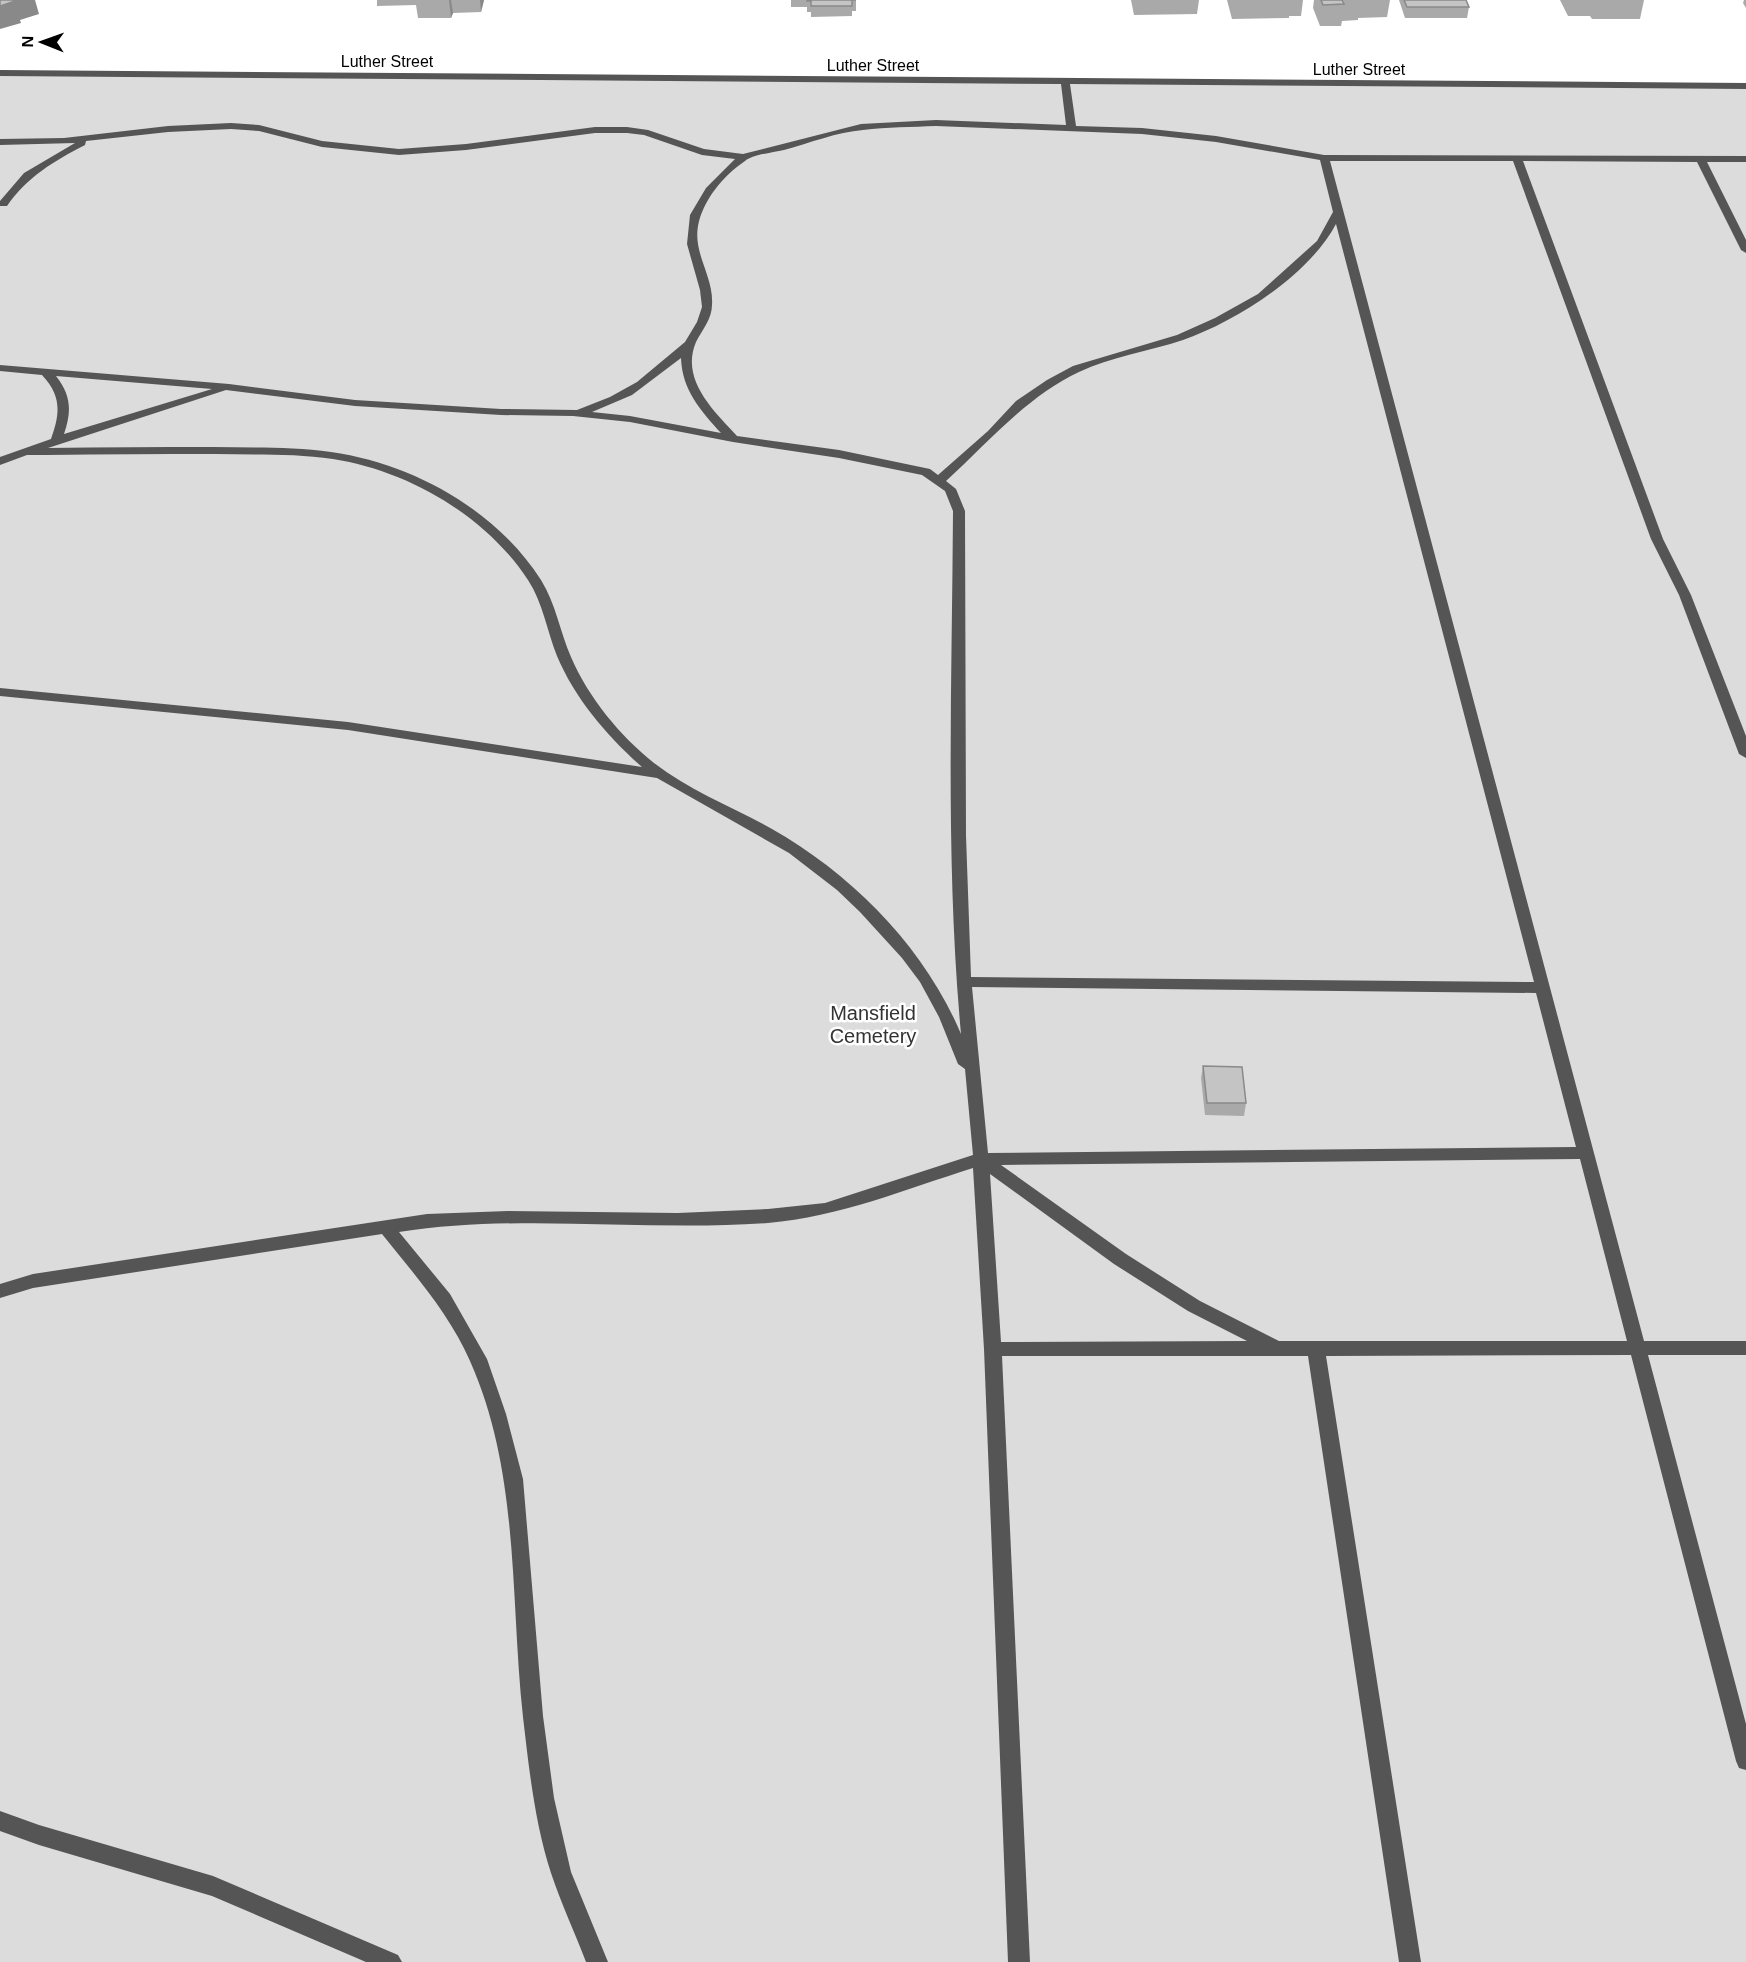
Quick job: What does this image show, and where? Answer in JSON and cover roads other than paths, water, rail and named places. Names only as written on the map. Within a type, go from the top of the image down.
[{"type":"street","name":"Luther Street","points":[[0,73],[1746,86]]},
{"type":"street","points":[[1065,82],[1071,128]]},
{"type":"street","points":[[0,142],[91,139],[168,129],[231,126],[259,128],[322,144],[399,152],[466,147],[595,130],[627,130],[645,132],[702,152],[743,157],[861,127],[894,124],[1071,128],[1187,135],[1323,158],[1746,159]]},
{"type":"street","points":[[1,208],[14,186],[28,174],[49,160],[91,139]]},
{"type":"street","points":[[733,439],[698,399],[688,379],[686,361],[707,306],[692,247],[692,221],[702,198],[717,180],[743,157]]},
{"type":"street","points":[[1323,158],[1746,1761]]},
{"type":"street","points":[[1517,158],[1653,528],[1684,595],[1746,754]]},
{"type":"street","points":[[1701,159],[1746,250]]},
{"type":"street","points":[[0,192],[1,208]]},
{"type":"street","points":[[939,481],[992,433],[1020,403],[1051,382],[1086,365],[1181,337],[1219,320],[1262,296],[1321,243],[1338,212]]},
{"type":"street","points":[[573,413],[610,403],[634,391],[660,372],[691,344]]},
{"type":"street","points":[[0,368],[230,387],[390,405],[501,412],[573,413],[630,419],[733,439],[839,454],[926,472],[950,489],[959,511],[959,836],[964,982],[981,1159],[993,1349],[1019,1962]]},
{"type":"street","points":[[45,371],[63,392],[64,418],[56,441]]},
{"type":"street","points":[[0,461],[56,441],[230,387]]},
{"type":"street","points":[[22,452],[118,449],[282,452],[347,458],[395,471],[440,494],[479,520],[512,549],[537,585],[566,663],[586,697],[647,764],[773,836],[823,870],[908,954],[939,1001],[972,1076]]},
{"type":"street","points":[[0,692],[348,726],[663,775]]},
{"type":"street","points":[[964,982],[1542,988]]},
{"type":"street","points":[[0,1291],[33,1281],[427,1221],[508,1218],[678,1220],[768,1216],[825,1209],[981,1159],[1585,1153]]},
{"type":"street","points":[[981,1159],[1120,1259],[1194,1306],[1278,1350]]},
{"type":"street","points":[[386,1227],[444,1299],[478,1359],[497,1414],[514,1479],[534,1716],[544,1798],[561,1872],[597,1962]]},
{"type":"street","points":[[993,1349],[1746,1348]]},
{"type":"street","points":[[1316,1349],[1410,1962]]},
{"type":"street","points":[[0,1821],[39,1835],[213,1886],[390,1962]]},
{"type":"park label","name":"Mansfield Cemetery","points":[[873,1024]]}]
